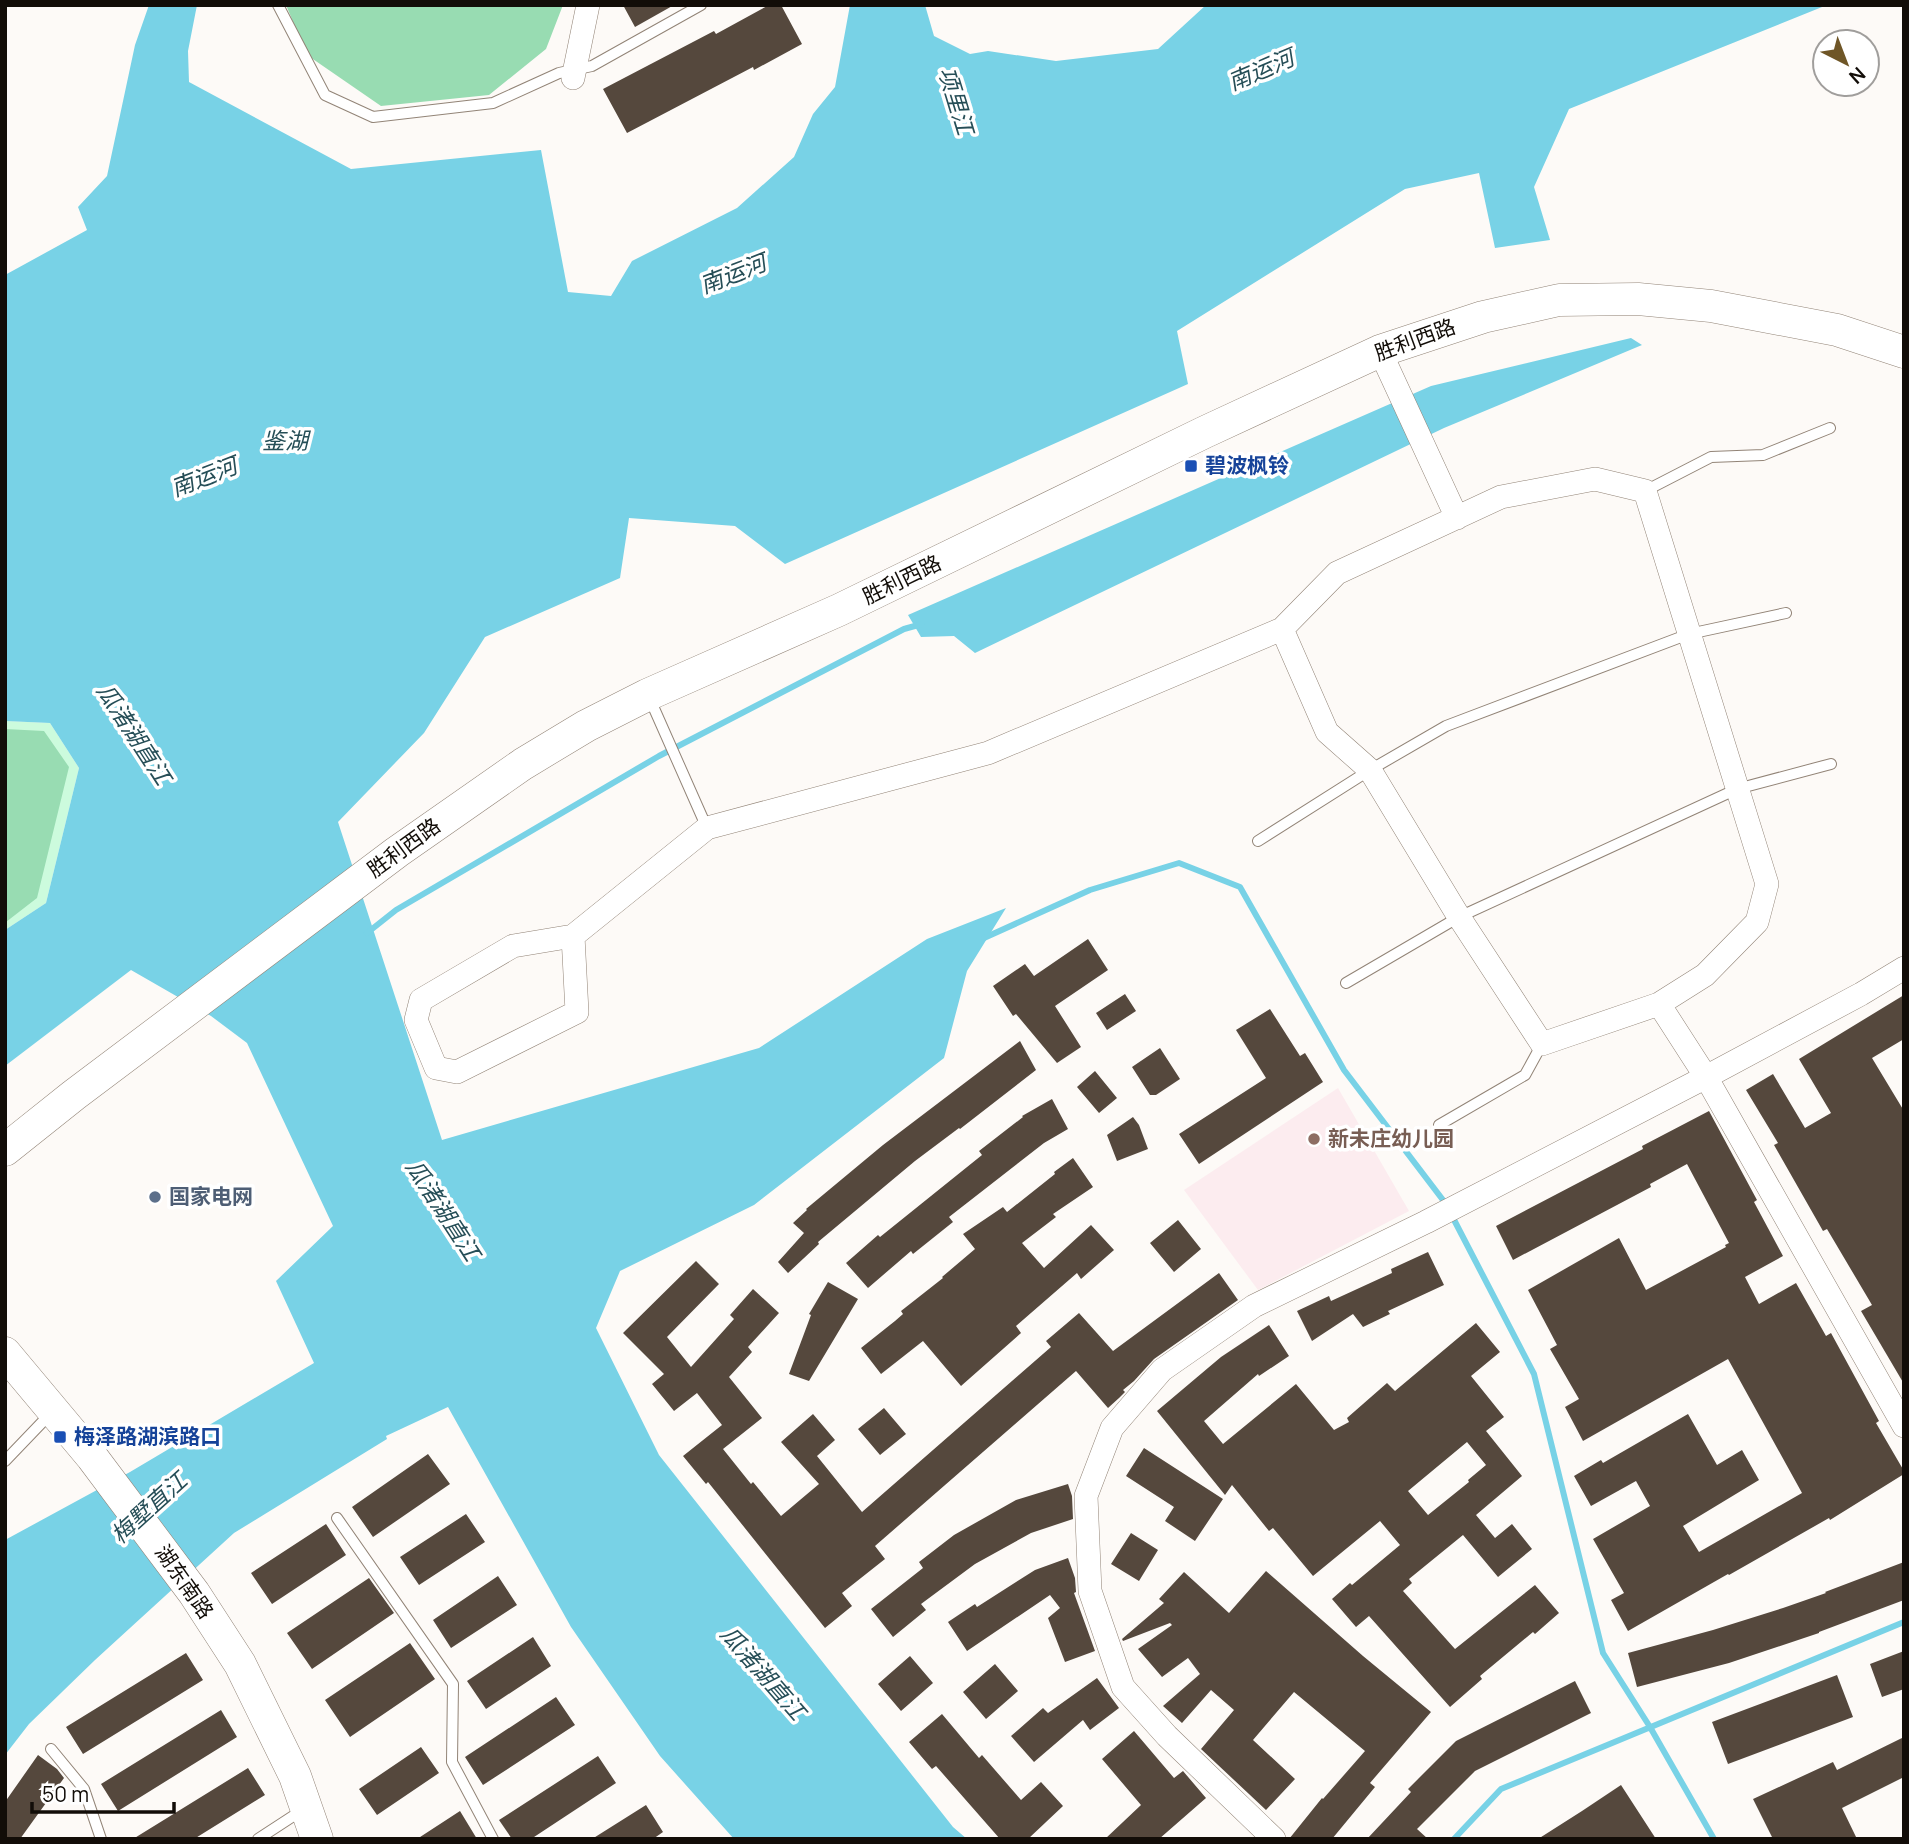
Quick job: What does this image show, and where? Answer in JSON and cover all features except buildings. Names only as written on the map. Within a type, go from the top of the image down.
[{"type":"street","points":[[574,74],[589,5]]},
{"type":"street","name":"胜利西路","points":[[5,1150],[397,852],[523,764],[586,726],[648,695],[839,610],[1205,432],[1380,351],[1483,317],[1559,300],[1638,299],[1712,306],[1837,330],[1904,352]]},
{"type":"street","points":[[1380,351],[1457,518]]},
{"type":"street","points":[[573,936],[577,1012],[457,1072],[436,1068],[416,1020],[421,1000],[513,946],[573,936],[707,828],[988,753],[1282,629],[1337,573],[1501,498],[1595,478],[1644,491],[1767,884],[1757,922],[1705,975],[1659,1004],[1542,1044],[1370,770],[1327,732],[1282,629]]},
{"type":"street","points":[[1274,1839],[1167,1736],[1123,1687],[1090,1591],[1086,1496],[1112,1428],[1163,1370],[1254,1306],[1426,1222],[1706,1077],[1904,968]]},
{"type":"street","points":[[1659,1004],[1706,1077],[1904,1426]]},
{"type":"street","name":"湖东南路","points":[[5,1353],[92,1457],[194,1593],[240,1664],[295,1776],[317,1839]]},
{"type":"lane","points":[[278,5],[325,94],[373,117],[493,103],[559,73],[574,74],[592,66],[701,5]]},
{"type":"lane","points":[[1644,491],[1711,457],[1763,455],[1830,428]]},
{"type":"lane","points":[[1258,841],[1370,770],[1446,726],[1689,634],[1786,613]]},
{"type":"lane","points":[[648,695],[707,828]]},
{"type":"lane","points":[[1346,983],[1460,917],[1737,789],[1831,764]]},
{"type":"lane","points":[[1439,1125],[1525,1075],[1542,1044]]},
{"type":"lane","points":[[5,1461],[53,1411]]},
{"type":"lane","points":[[337,1518],[453,1684],[452,1762],[493,1839]]},
{"type":"lane","points":[[51,1749],[84,1789],[101,1839]]},
{"type":"lane","points":[[258,1839],[306,1808]]},
{"type":"shaded area","name":"新未庄幼儿园","points":[[1338,1088],[1409,1211],[1258,1290],[1184,1190]]},
{"type":"green space","points":[[286,5],[563,5],[546,49],[489,95],[381,106],[307,55]]},
{"type":"green space","points":[[5,721],[50,723],[79,768],[46,903],[5,930]]},
{"type":"green space","points":[[5,729],[44,731],[69,767],[37,898],[6,922]]},
{"type":"water","name":"鉴湖","points":[[149,5],[197,5],[188,51],[189,82],[351,169],[541,150],[568,292],[611,296],[632,261],[737,208],[794,157],[813,114],[835,87],[850,5],[925,5],[934,36],[970,54],[988,51],[1056,61],[1158,49],[1206,5],[1827,5],[1569,109],[1534,187],[1550,240],[1495,248],[1479,173],[1405,189],[1177,331],[1188,384],[785,564],[735,526],[629,518],[620,578],[485,637],[424,733],[338,822],[442,1140],[759,1048],[927,939],[1006,908],[967,971],[944,1058],[754,1205],[620,1271],[596,1328],[659,1455],[953,1827],[967,1839],[734,1839],[660,1756],[571,1627],[448,1407],[386,1436],[387,1439],[234,1533],[95,1660],[29,1724],[5,1755],[5,1540],[130,1472],[314,1363],[276,1281],[333,1226],[247,1043],[211,1016],[131,970],[5,1066],[5,930],[46,903],[79,768],[50,723],[5,721],[5,275],[87,230],[78,207],[107,176],[135,45]]},
{"type":"water","points":[[1631,338],[1642,345],[1444,428],[975,653],[954,636],[921,637],[908,615],[1431,386]]},
{"type":"waterway","points":[[367,933],[396,910],[659,756],[904,629],[922,624]]},
{"type":"waterway","points":[[984,938],[1090,890],[1179,863],[1240,887],[1344,1070],[1446,1204]]},
{"type":"waterway","points":[[1451,1214],[1534,1374],[1603,1653],[1650,1727],[1714,1839]]},
{"type":"waterway","points":[[1454,1839],[1501,1789],[1904,1622]]},
{"type":"place","name":"碧波枫铃","points":[[1191,466]]},
{"type":"place","name":"新未庄幼儿园","points":[[1314,1139]]},
{"type":"place","name":"国家电网","points":[[155,1197]]},
{"type":"place","name":"梅泽路湖滨路口","points":[[60,1437]]},
{"type":"water label","name":"南运河","points":[[1261,70]]},
{"type":"water label","name":"项里江","points":[[956,101]]},
{"type":"water label","name":"南运河","points":[[733,274]]},
{"type":"water label","name":"南运河","points":[[204,477]]},
{"type":"water label","name":"瓜渚湖直江","points":[[134,734]]},
{"type":"water label","name":"瓜渚湖直江","points":[[443,1210]]},
{"type":"water label","name":"梅墅直江","points":[[149,1508]]},
{"type":"water label","name":"瓜渚湖直江","points":[[763,1673]]}]
